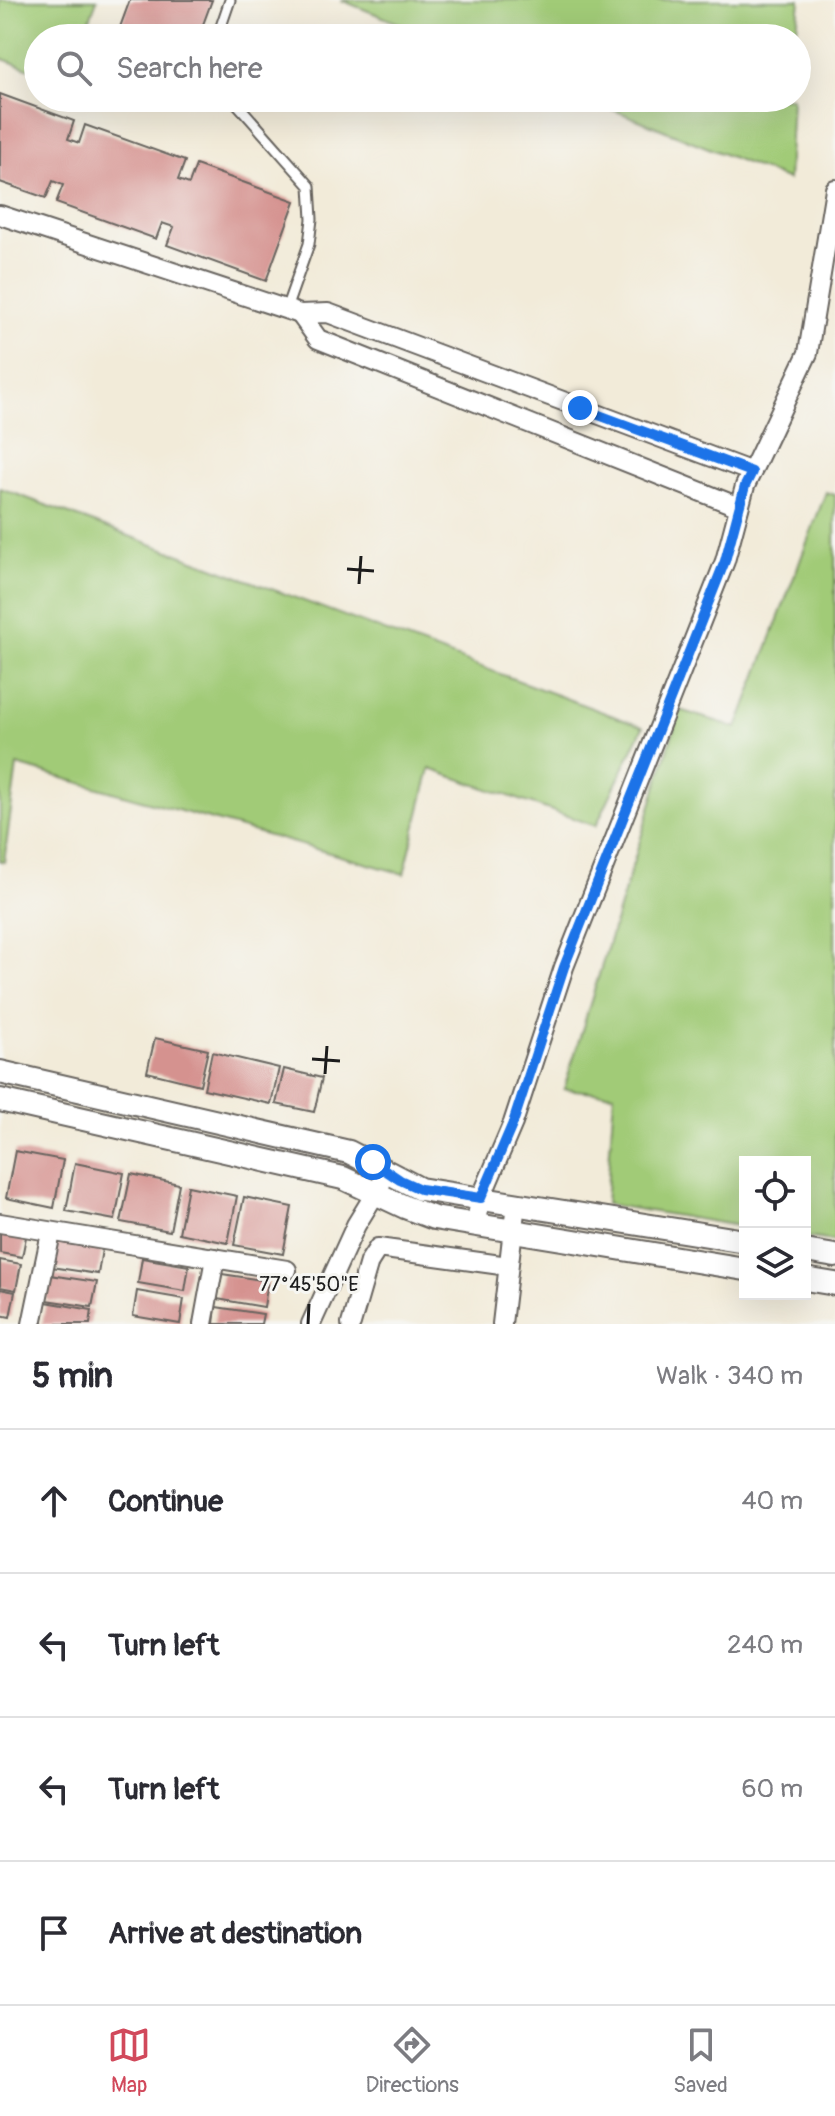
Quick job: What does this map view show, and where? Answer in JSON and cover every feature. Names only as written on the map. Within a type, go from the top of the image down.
[{"type":"street","points":[[475,1224],[481,1198],[513,1123],[564,967],[725,561],[752,472],[808,353],[835,189]]},
{"type":"street","points":[[0,215],[293,312],[328,313],[752,472]]},
{"type":"street","points":[[293,312],[318,339],[739,507]]},
{"type":"street","points":[[522,420],[535,391]]},
{"type":"street","points":[[0,1072],[349,1152],[420,1189],[739,1240]]},
{"type":"street","points":[[0,1100],[343,1178],[434,1218],[739,1268]]},
{"type":"street","points":[[311,1324],[356,1225],[390,1173]]},
{"type":"street","points":[[502,1324],[516,1203]]},
{"type":"street","points":[[0,1223],[287,1270]]},
{"type":"street","points":[[32,1324],[51,1233]]},
{"type":"street","points":[[351,1324],[369,1262],[378,1248],[508,1266]]},
{"type":"street","points":[[811,1252],[835,1256]]},
{"type":"street","points":[[203,1324],[215,1258]]},
{"type":"street","points":[[811,1280],[835,1284]]},
{"type":"lane","points":[[222,24],[230,0]]},
{"type":"lane","points":[[244,112],[310,186],[312,219],[309,244],[293,312]]},
{"type":"green space","points":[[0,0],[97,0],[88,24],[24,24],[24,67],[0,58]]},
{"type":"green space","points":[[341,0],[800,0],[797,24],[400,24]]},
{"type":"green space","points":[[619,112],[791,112],[788,180]]},
{"type":"green space","points":[[0,488],[643,727],[596,826],[430,769],[404,874],[17,765],[4,862],[0,861]]},
{"type":"green space","points":[[826,492],[835,495],[835,1241],[811,1238],[811,1156],[739,1156],[739,1226],[606,1204],[614,1094],[564,1089],[680,710],[737,728]]},
{"type":"building","points":[[130,0],[212,0],[203,24],[121,24]]},
{"type":"building","points":[[0,94],[24,103],[24,112],[49,112],[74,121],[68,139],[79,143],[85,125],[185,161],[178,180],[189,184],[196,165],[295,201],[266,281],[167,245],[174,227],[162,223],[156,239],[56,203],[63,185],[53,181],[46,198],[0,182]]},
{"type":"building","points":[[155,1038],[208,1050],[200,1085],[147,1072]]},
{"type":"building","points":[[212,1052],[279,1068],[271,1104],[204,1089]]},
{"type":"building","points":[[284,1069],[322,1078],[314,1112],[276,1104]]},
{"type":"building","points":[[15,1151],[63,1160],[54,1208],[6,1198]]},
{"type":"building","points":[[75,1163],[124,1173],[115,1220],[66,1211]]},
{"type":"building","points":[[131,1174],[179,1184],[170,1231],[121,1222]]},
{"type":"building","points":[[188,1186],[237,1196],[228,1243],[179,1233]]},
{"type":"building","points":[[244,1197],[292,1207],[283,1254],[234,1245]]},
{"type":"building","points":[[0,1226],[27,1232],[22,1257],[0,1253]]},
{"type":"building","points":[[56,1242],[102,1249],[98,1274],[51,1267]]},
{"type":"building","points":[[142,1258],[189,1266],[185,1291],[138,1283]]},
{"type":"building","points":[[0,1260],[21,1264],[16,1290],[0,1287]]},
{"type":"building","points":[[222,1274],[268,1281],[264,1307],[217,1299]]},
{"type":"building","points":[[50,1275],[97,1282],[92,1307],[46,1300]]},
{"type":"building","points":[[0,1289],[15,1292],[10,1317],[0,1315]]},
{"type":"building","points":[[137,1291],[184,1299],[180,1324],[133,1316]]},
{"type":"building","points":[[46,1302],[92,1310],[90,1324],[42,1324]]},
{"type":"building","points":[[216,1307],[263,1314],[261,1324],[214,1324]]},
{"type":"route","points":[[373,1162],[420,1189],[481,1198],[513,1123],[564,967],[725,561],[745,486],[752,472],[580,408]]}]
